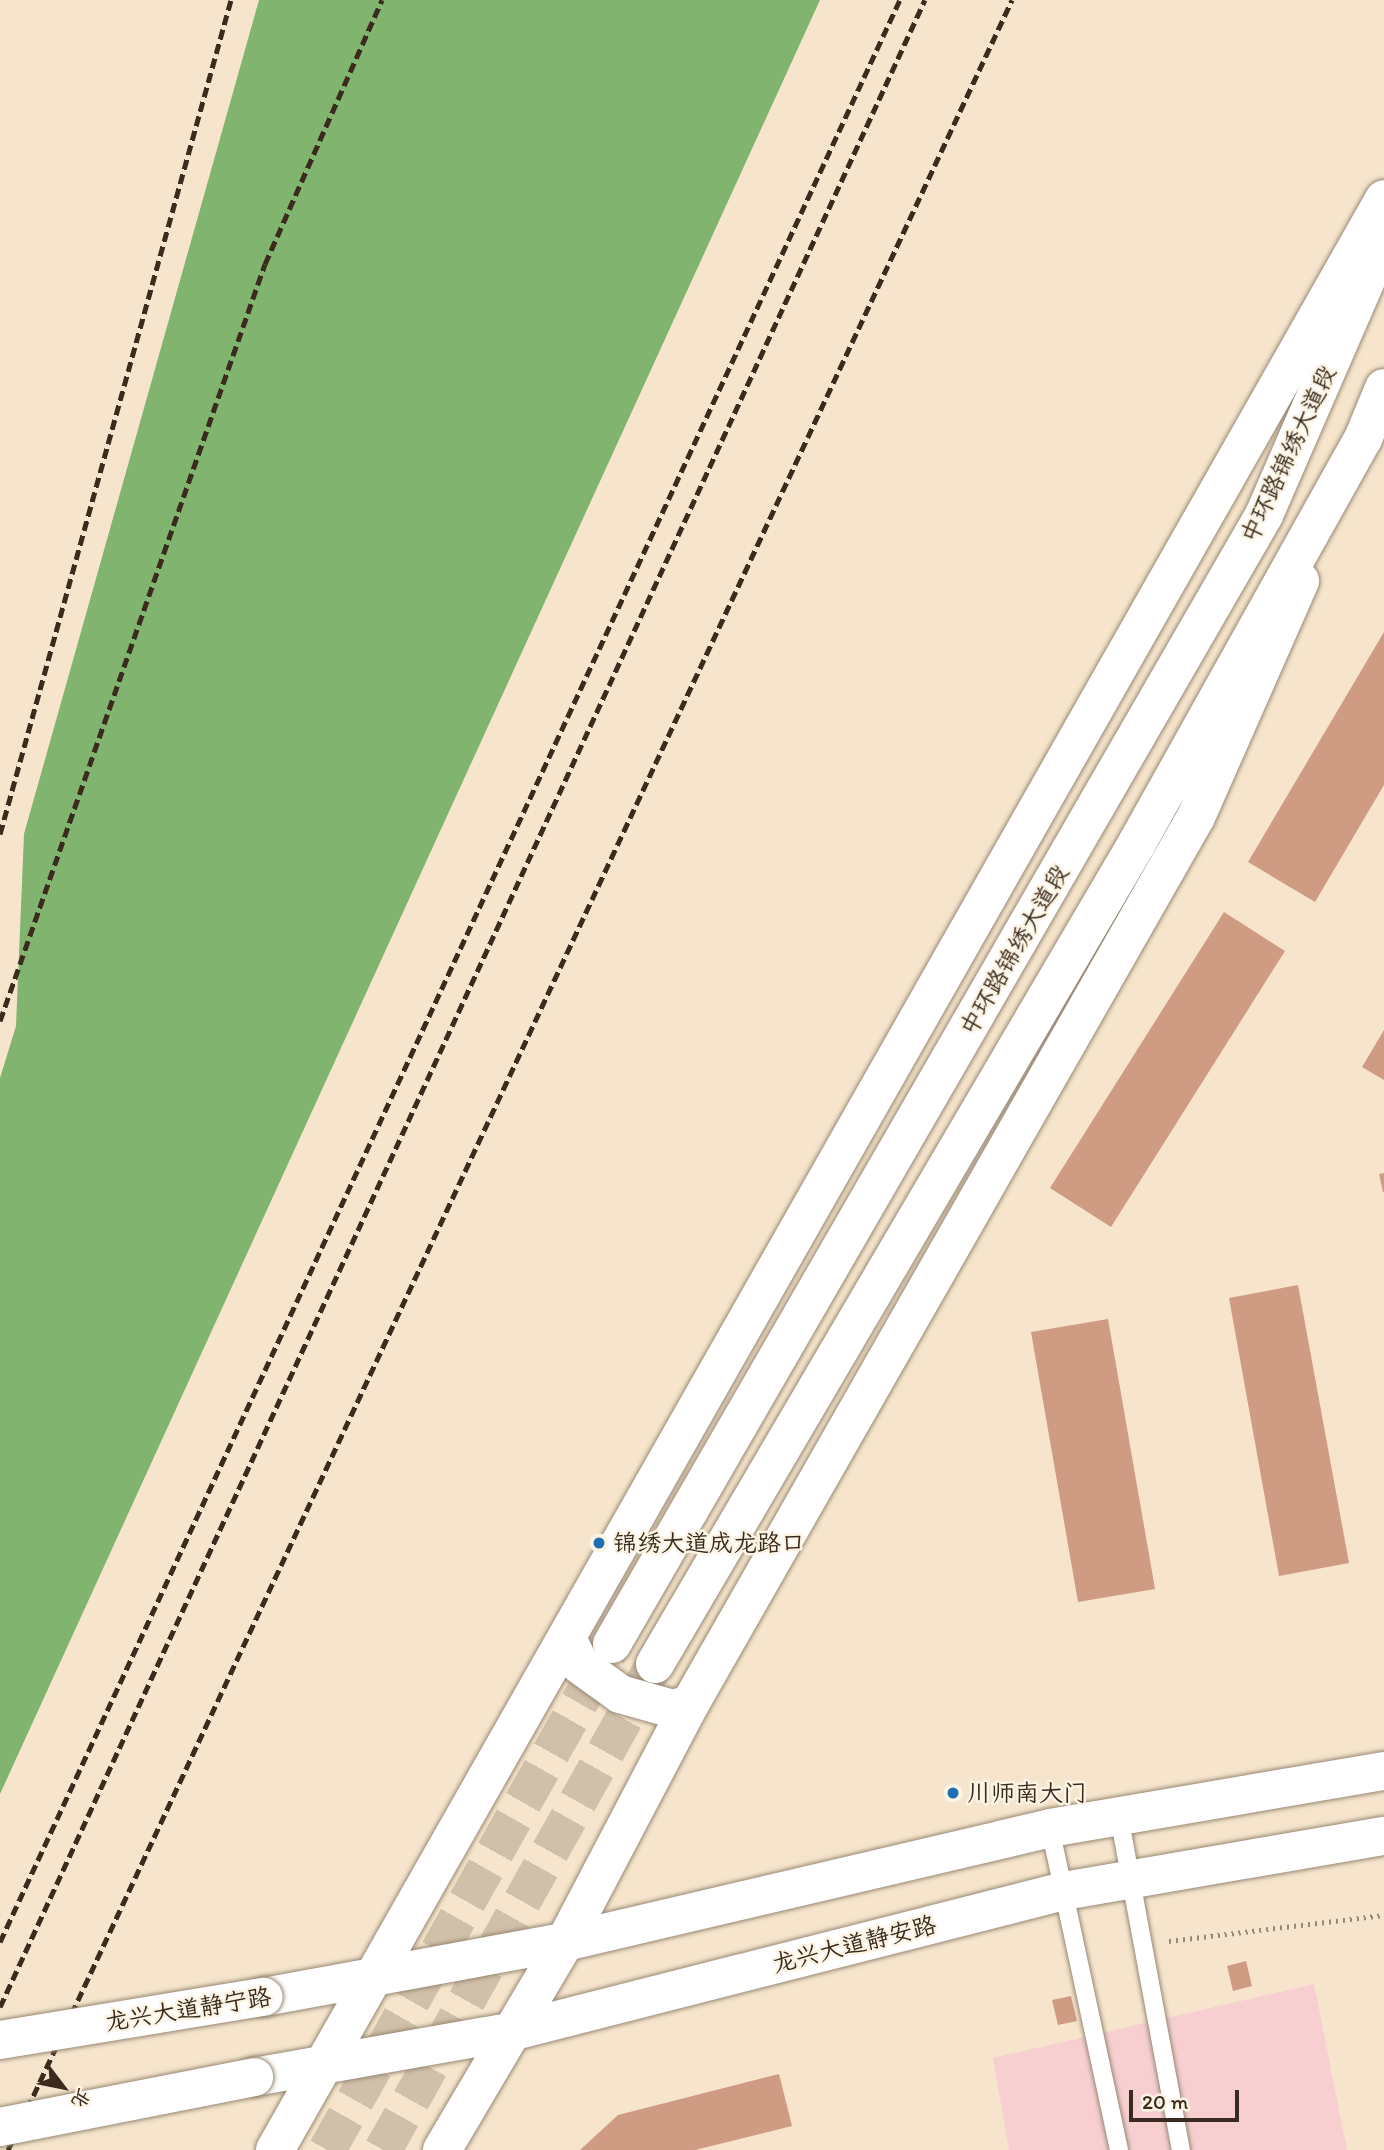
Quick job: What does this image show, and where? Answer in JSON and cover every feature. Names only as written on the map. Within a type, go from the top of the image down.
[{"type":"main road","points":[[275,2150],[1384,199]]},
{"type":"main road","name":"中环路锦绣大道段","points":[[612,1644],[1264,515],[1384,239]]},
{"type":"main road","name":"中环路锦绣大道段","points":[[655,1664],[1137,843],[1363,439],[1384,388]]},
{"type":"main road","points":[[442,2150],[565,1942],[690,1704],[1196,817],[1363,439]]},
{"type":"main road","points":[[567,1638],[580,1665],[620,1694],[673,1709],[690,1704]]},
{"type":"main road","points":[[376,1976],[565,1942],[1050,1828],[1384,1771]]},
{"type":"main road","name":"龙兴大道静安路","points":[[326,2061],[514,2031],[1065,1891],[1384,1836]]},
{"type":"main road","name":"龙兴大道静宁路","points":[[0,2040],[376,1976]]},
{"type":"main road","points":[[0,2127],[326,2061]]},
{"type":"lane","points":[[1119,1816],[1181,2150]]},
{"type":"lane","points":[[1050,1828],[1119,2150]]},
{"type":"path","points":[[1143,1944],[1384,1915]]},
{"type":"shaded area","points":[[1314,1984],[1347,2150],[1009,2150],[993,2058]]},
{"type":"green space","points":[[259,0],[820,0],[0,1794],[0,1078],[16,1026],[24,834]]},
{"type":"building","points":[[1384,632],[1384,785],[1315,902],[1248,862]]},
{"type":"building","points":[[1224,912],[1285,951],[1111,1227],[1050,1188]]},
{"type":"building","points":[[1384,1030],[1384,1080],[1362,1067]]},
{"type":"building","points":[[1384,1173],[1384,1192],[1383,1192],[1379,1174]]},
{"type":"building","points":[[1298,1285],[1349,1563],[1279,1576],[1229,1298]]},
{"type":"building","points":[[1108,1319],[1155,1589],[1078,1602],[1031,1332]]},
{"type":"building","points":[[1246,1961],[1252,1986],[1233,1991],[1227,1966]]},
{"type":"building","points":[[1071,1996],[1077,2021],[1058,2025],[1052,2000]]},
{"type":"building","points":[[779,2074],[792,2126],[695,2150],[580,2150],[618,2115]]},
{"type":"tunnel","points":[[327,2150],[611,1646]]},
{"type":"tunnel","points":[[383,2150],[652,1669]]},
{"type":"railway","points":[[0,834],[231,0]]},
{"type":"railway","points":[[0,1021],[265,264],[382,0]]},
{"type":"railway","points":[[0,1942],[900,0]]},
{"type":"railway","points":[[0,2007],[925,0]]},
{"type":"railway","points":[[8,2150],[1012,0]]},
{"type":"place","name":"锦绣大道成龙路口","points":[[599,1543]]},
{"type":"place","name":"川师南大门","points":[[953,1793]]}]
